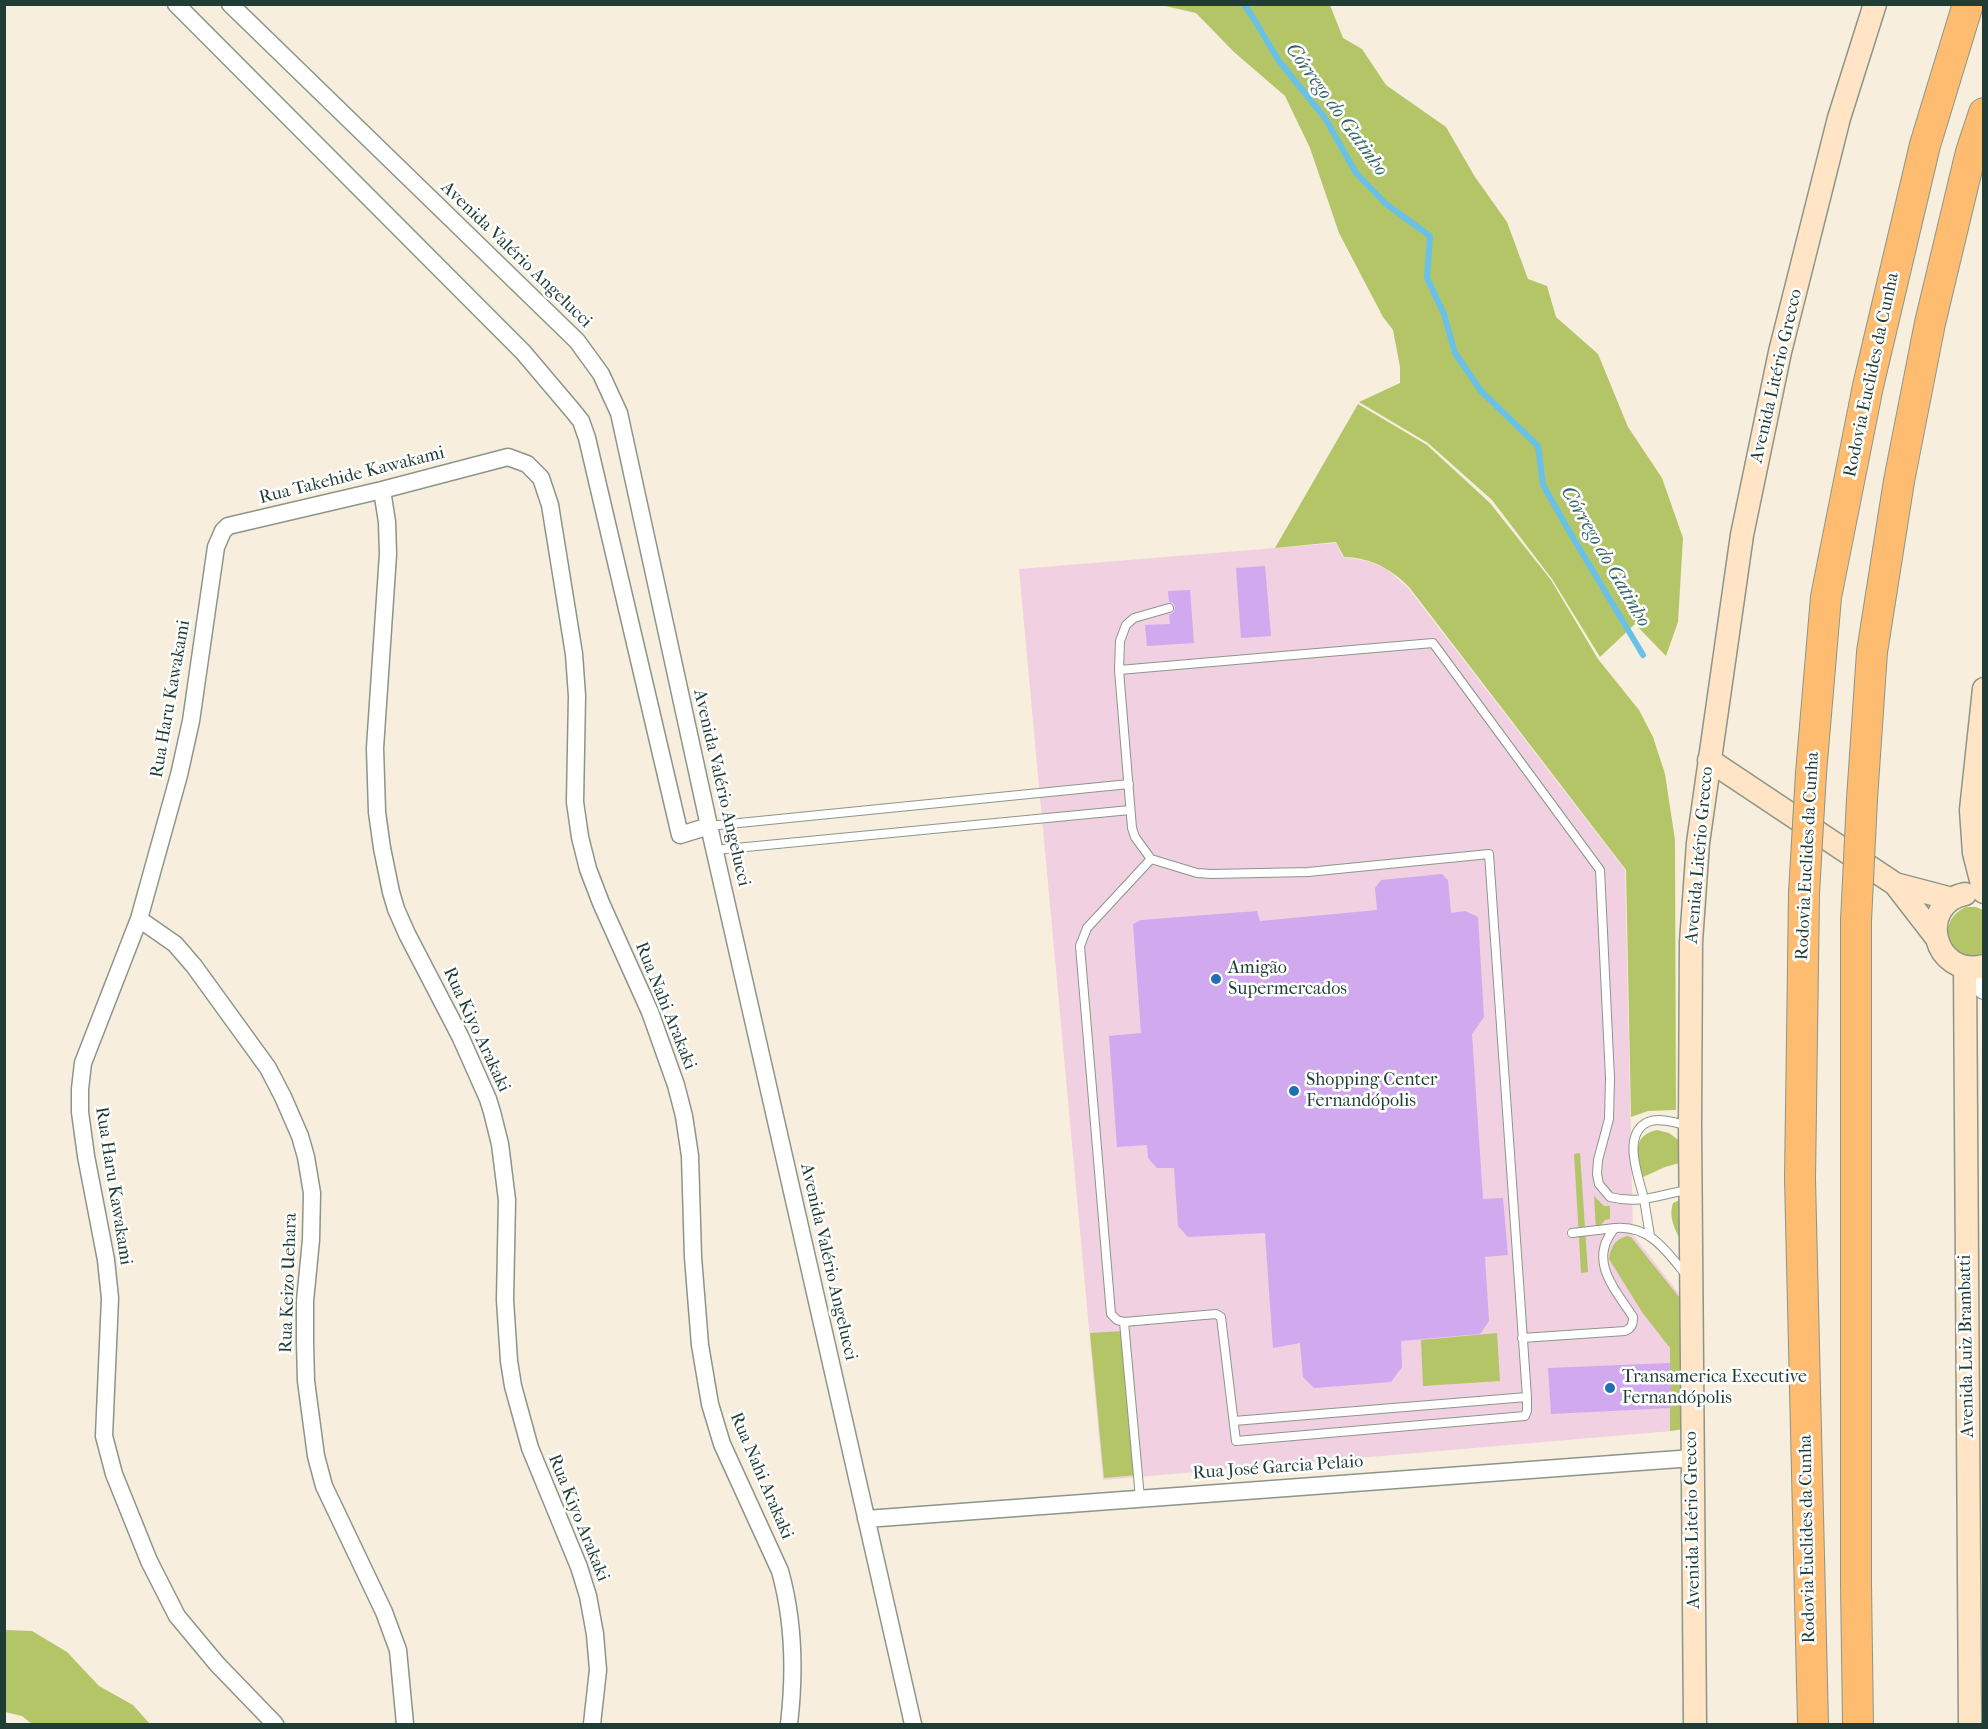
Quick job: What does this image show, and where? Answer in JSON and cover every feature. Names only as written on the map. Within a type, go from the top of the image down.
[{"type":"highway","name":"Rodovia Euclides da Cunha","points":[[1813,1725],[1800,1179],[1804,893],[1811,773],[1826,597],[1863,409],[1925,145],[1968,4]]},
{"type":"highway","points":[[1858,1725],[1856,921],[1872,652],[1899,481],[1930,323],[1971,152],[1983,112]]},
{"type":"highway","points":[[1856,1584],[1877,1725]]},
{"type":"main road","name":"Avenida Litério Grecco","points":[[1695,1725],[1690,1126],[1691,942],[1698,843],[1708,760],[1742,535],[1780,352],[1839,118],[1875,4]]},
{"type":"main road","points":[[1935,938],[1938,915],[1944,906],[1952,899],[1968,893],[1983,893],[1974,853],[1971,810],[1983,689]]},
{"type":"main road","points":[[1708,760],[1895,884],[1952,899]]},
{"type":"main road","points":[[1895,884],[1949,960],[1973,967]]},
{"type":"main road","name":"Avenida Luiz Brambatti","points":[[1970,1725],[1973,967]]},
{"type":"street","points":[[176,4],[523,352],[580,421],[588,438],[680,835],[709,826]]},
{"type":"street","name":"Avenida Valério Angelucci","points":[[230,4],[577,341],[601,374],[619,413],[709,826],[913,1725]]},
{"type":"street","name":"Rua Takehide Kawakami","points":[[216,547],[223,531],[228,526],[382,490],[508,457]]},
{"type":"street","name":"Rua Nahi Arakaki","points":[[508,457],[527,464],[540,478],[550,505],[574,654],[577,696],[575,802],[580,837],[588,869],[601,903],[666,1052],[684,1116],[690,1156],[693,1257],[704,1373],[710,1404],[722,1444],[780,1571],[786,1593],[794,1687],[789,1725]]},
{"type":"street","name":"Rua Kiyo Arakaki","points":[[382,490],[387,522],[388,554],[375,748],[377,812],[382,848],[396,909],[485,1090],[500,1144],[507,1200],[505,1300],[509,1361],[513,1386],[530,1448],[579,1567],[588,1596],[595,1634],[598,1670],[592,1725]]},
{"type":"street","name":"Rua Haru Kawakami","points":[[216,547],[188,732],[179,775],[139,919],[84,1063],[80,1089],[80,1112],[106,1260],[110,1298],[104,1436],[114,1474],[149,1561],[177,1616],[217,1664],[275,1725]]},
{"type":"street","name":"Rua Keizo Uehara","points":[[139,919],[175,944],[194,966],[268,1068],[284,1097],[300,1136],[312,1193],[312,1234],[305,1301],[305,1341],[306,1381],[316,1456],[324,1486],[384,1612],[398,1650],[405,1725]]},
{"type":"street","points":[[1973,967],[1983,989]]},
{"type":"street","name":"Rua José Garcia Pelaio","points":[[866,1519],[1693,1458]]},
{"type":"lane","points":[[1150,859],[1086,928],[1080,946],[1111,1314],[1117,1320],[1124,1322],[1216,1314],[1221,1317],[1235,1440],[1238,1442],[1524,1417],[1527,1411],[1527,1397],[1489,854],[1308,872],[1224,874],[1197,873],[1150,859],[1135,837],[1130,810],[1119,670],[1120,641],[1126,625],[1134,618],[1169,608]]},
{"type":"lane","points":[[1119,670],[1432,644],[1600,870],[1610,1078],[1609,1119],[1598,1160],[1599,1184],[1610,1197],[1632,1200],[1644,1200],[1669,1192],[1691,1190]]},
{"type":"lane","points":[[709,826],[1129,784]]},
{"type":"lane","points":[[715,850],[1130,810]]},
{"type":"lane","points":[[1650,1236],[1644,1200],[1636,1174],[1634,1137],[1640,1127],[1650,1121],[1657,1120],[1690,1126]]},
{"type":"lane","points":[[1572,1233],[1627,1227],[1639,1230],[1650,1236],[1690,1280]]},
{"type":"lane","points":[[1522,1338],[1625,1331],[1630,1328],[1633,1317],[1609,1281],[1602,1265],[1605,1244],[1614,1228]]},
{"type":"lane","points":[[1124,1322],[1140,1498]]},
{"type":"lane","points":[[1234,1421],[1527,1397]]},
{"type":"shaded area","points":[[1336,543],[1343,557],[1367,561],[1388,570],[1408,588],[1625,870],[1633,1235],[1681,1296],[1683,1430],[1103,1480],[1019,569]]},
{"type":"green space","points":[[1161,5],[1330,5],[1343,38],[1362,49],[1386,85],[1446,127],[1475,177],[1507,222],[1528,279],[1547,286],[1556,317],[1598,354],[1628,427],[1662,478],[1683,538],[1678,622],[1666,656],[1635,624],[1600,657],[1552,579],[1492,500],[1428,443],[1359,402],[1400,383],[1400,367],[1393,330],[1383,317],[1339,233],[1310,148],[1285,96],[1234,52],[1196,13]]},
{"type":"green space","points":[[1358,404],[1427,445],[1490,503],[1551,580],[1598,659],[1639,710],[1653,737],[1665,774],[1675,840],[1676,1110],[1648,1111],[1631,1117],[1626,870],[1402,580],[1380,565],[1363,559],[1344,557],[1336,542],[1275,548]]},
{"type":"green space","points":[[1966,907],[1983,910],[1983,953],[1972,956],[1962,954],[1955,949],[1948,933],[1955,914]]},
{"type":"green space","points":[[1657,1130],[1669,1133],[1681,1142],[1683,1162],[1641,1178],[1639,1142],[1648,1133]]},
{"type":"green space","points":[[1580,1153],[1588,1272],[1581,1273],[1574,1154]]},
{"type":"green space","points":[[1594,1196],[1604,1206],[1610,1206],[1610,1219],[1605,1220],[1596,1231]]},
{"type":"green space","points":[[1680,1200],[1687,1251],[1675,1228],[1672,1216],[1673,1203]]},
{"type":"green space","points":[[1627,1236],[1631,1237],[1679,1297],[1683,1429],[1670,1431],[1670,1348],[1642,1312],[1609,1259],[1614,1244]]},
{"type":"green space","points":[[1123,1331],[1137,1475],[1104,1478],[1090,1333]]},
{"type":"green space","points":[[1497,1333],[1500,1381],[1423,1386],[1421,1340]]},
{"type":"green space","points":[[5,1630],[32,1631],[67,1652],[99,1686],[133,1705],[150,1724],[32,1724],[22,1716],[5,1712]]},
{"type":"building","points":[[1265,566],[1271,636],[1241,638],[1236,568]]},
{"type":"building","points":[[1190,590],[1194,643],[1147,646],[1145,625],[1170,624],[1169,615],[1174,612],[1175,607],[1169,602],[1168,591]]},
{"type":"building","name":"Shopping Center Fernandópolis","points":[[1442,874],[1448,880],[1451,913],[1465,911],[1478,917],[1484,1017],[1472,1034],[1483,1199],[1503,1198],[1508,1255],[1485,1257],[1489,1321],[1480,1334],[1401,1341],[1402,1367],[1391,1382],[1314,1388],[1303,1377],[1300,1343],[1273,1348],[1265,1233],[1188,1237],[1178,1226],[1174,1168],[1157,1168],[1148,1158],[1147,1145],[1117,1147],[1109,1036],[1141,1033],[1133,924],[1141,920],[1257,911],[1260,921],[1377,910],[1375,888],[1381,880]]},
{"type":"building","name":"Transamerica Executive Fernandópolis","points":[[1670,1363],[1671,1408],[1551,1414],[1548,1368]]},
{"type":"waterway","name":"Córrego do Gatinho","points":[[1244,4],[1279,61],[1325,118],[1356,173],[1386,204],[1430,236],[1427,278],[1444,314],[1455,353],[1481,391],[1538,446],[1543,485],[1643,655]]},
{"type":"place","name":"Amigão Supermercados","points":[[1216,979]]},
{"type":"place","name":"Shopping Center Fernandópolis","points":[[1294,1091]]},
{"type":"place","name":"Transamerica Executive Fernandópolis","points":[[1610,1388]]}]
